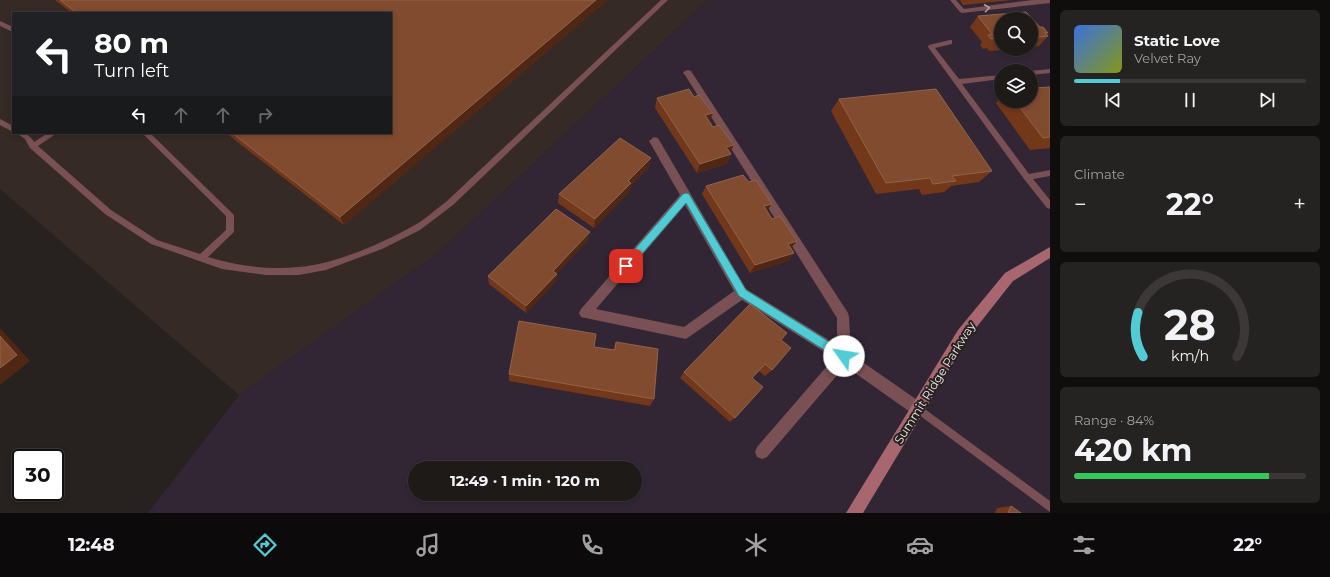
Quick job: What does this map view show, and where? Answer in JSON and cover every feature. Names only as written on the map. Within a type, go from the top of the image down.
[{"type":"street","points":[[688,73],[843,317],[844,356],[762,452]]},
{"type":"street","points":[[654,141],[742,293],[844,356],[918,409]]},
{"type":"street","points":[[686,196],[585,313],[686,333],[742,293]]},
{"type":"street","name":"Summit Ridge Parkway","points":[[854,513],[963,334],[1009,277],[1050,252]]},
{"type":"lane","points":[[22,134],[27,137],[33,146],[108,212],[154,242],[222,265],[266,271],[299,271],[326,266],[379,247],[417,228],[450,203],[665,0]]},
{"type":"lane","points":[[953,0],[962,11],[1036,1],[1050,1]]},
{"type":"lane","points":[[1,24],[12,30]]},
{"type":"lane","points":[[950,42],[931,46],[1050,206]]},
{"type":"lane","points":[[1038,72],[1050,70]]},
{"type":"lane","points":[[957,82],[994,77]]},
{"type":"lane","points":[[0,122],[12,128]]},
{"type":"lane","points":[[33,146],[51,134]]},
{"type":"lane","points":[[147,134],[230,215],[230,231],[201,258]]},
{"type":"lane","points":[[1027,177],[1050,173]]},
{"type":"lane","points":[[918,409],[1050,507]]},
{"type":"shaded area","points":[[0,0],[708,0],[438,253],[239,395],[0,189]]},
{"type":"shaded area","points":[[708,0],[1050,0],[1050,513],[148,513],[240,394],[438,253]]},
{"type":"building","points":[[60,0],[596,0],[340,217],[233,134],[392,134],[392,12],[76,12]]},
{"type":"building","points":[[994,15],[994,38],[991,39],[988,35],[992,34],[978,16]]},
{"type":"building","points":[[1038,25],[1043,27],[1048,33],[1045,33],[1048,36],[1038,37]]},
{"type":"building","points":[[1050,87],[1050,137],[1043,138],[1020,108],[1038,108],[1038,88]]},
{"type":"building","points":[[689,89],[694,97],[699,95],[713,113],[705,115],[713,127],[719,125],[734,145],[726,147],[731,154],[700,164],[657,98]]},
{"type":"building","points":[[936,89],[992,171],[952,176],[956,181],[933,184],[930,178],[886,183],[839,99]]},
{"type":"building","points":[[620,138],[651,158],[628,181],[631,183],[595,219],[559,194]]},
{"type":"building","points":[[743,175],[749,182],[756,180],[772,204],[764,206],[772,219],[780,216],[797,241],[788,244],[794,253],[755,265],[706,186]]},
{"type":"building","points":[[556,209],[590,232],[553,271],[557,274],[526,306],[488,276]]},
{"type":"building","points":[[750,304],[787,333],[781,340],[791,348],[772,370],[765,364],[752,378],[763,387],[735,418],[684,372]]},
{"type":"building","points":[[519,321],[596,334],[594,347],[615,350],[616,342],[658,349],[654,399],[509,374]]},
{"type":"building","points":[[0,336],[17,355],[0,368]]},
{"type":"building","points":[[1011,506],[1021,513],[1008,513]]},
{"type":"route","points":[[626,266],[686,196],[742,293],[844,356]]}]
